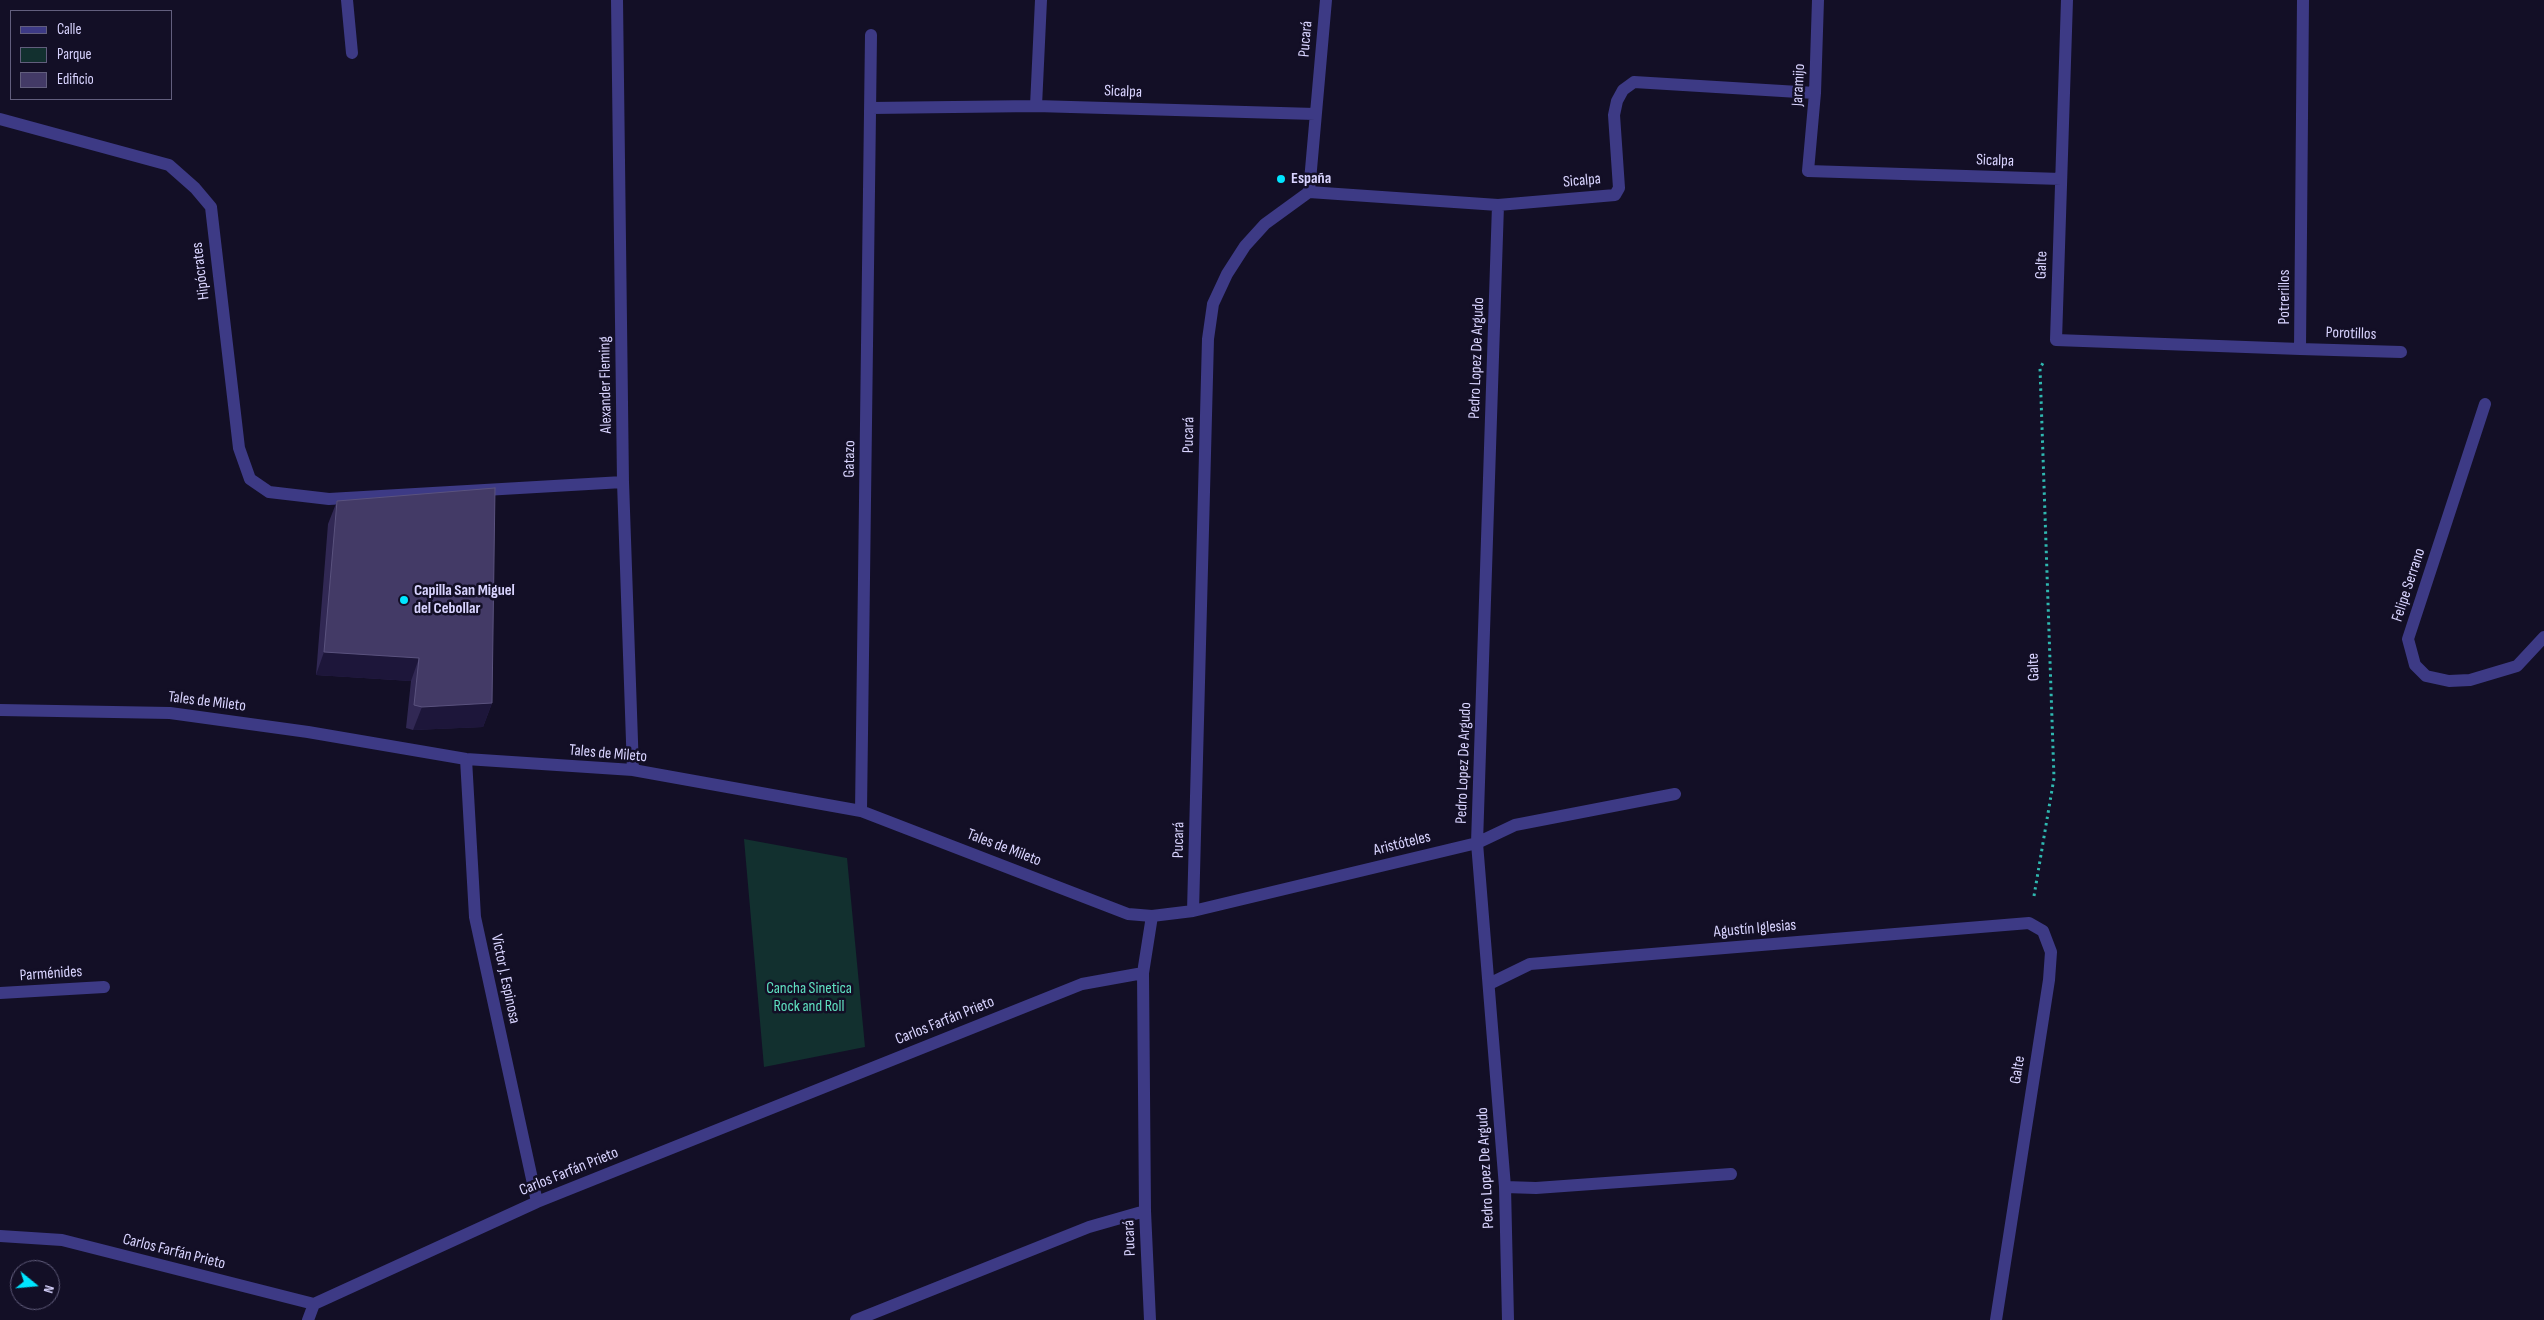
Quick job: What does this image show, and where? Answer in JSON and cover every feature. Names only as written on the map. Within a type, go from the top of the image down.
[{"type":"street","points":[[347,0],[352,54]]},
{"type":"street","name":"Alexander Fleming","points":[[617,0],[623,482],[633,770]]},
{"type":"street","points":[[871,108],[1036,106],[1041,0]]},
{"type":"street","name":"Pucará","points":[[1193,911],[1208,339],[1213,304],[1227,274],[1245,246],[1265,224],[1309,192],[1326,0]]},
{"type":"street","name":"Jaramijo","points":[[1808,171],[1815,93],[1818,0]]},
{"type":"street","name":"Galte","points":[[2056,340],[2067,0]]},
{"type":"street","name":"Potrerillos","points":[[2056,340],[2300,349],[2303,0]]},
{"type":"street","name":"Gatazo","points":[[861,811],[872,35]]},
{"type":"street","name":"Sicalpa","points":[[1309,192],[1498,205],[1614,194],[1619,188],[1614,115],[1617,101],[1623,90],[1634,82],[1815,93]]},
{"type":"street","name":"Sicalpa","points":[[1036,106],[1315,114]]},
{"type":"street","name":"Hipócrates","points":[[0,119],[169,166],[196,188],[211,207],[239,448],[250,478],[269,492],[329,499],[623,482]]},
{"type":"street","name":"Sicalpa","points":[[1808,171],[2061,179]]},
{"type":"street","name":"Pedro Lopez De Argudo","points":[[1498,205],[1477,843],[1505,1187],[1508,1320]]},
{"type":"street","name":"Porotillos","points":[[2300,349],[2401,352]]},
{"type":"street","name":"Felipe Serrano","points":[[2485,404],[2408,639],[2415,665],[2426,676],[2449,681],[2470,680],[2517,666],[2544,637]]},
{"type":"street","name":"Tales de Mileto","points":[[0,710],[170,713],[308,732],[466,759],[633,770],[861,811],[1128,914],[1152,916],[1193,911]]},
{"type":"street","name":"Victor J. Espinosa","points":[[466,759],[475,917],[537,1202]]},
{"type":"street","name":"Aristóteles","points":[[1193,911],[1477,843],[1515,825],[1675,794]]},
{"type":"street","name":"Pucará","points":[[1150,1320],[1146,1211],[1143,973],[1152,916]]},
{"type":"street","name":"Galte","points":[[1996,1320],[2051,952],[2044,931],[2029,923]]},
{"type":"street","name":"Agustín Iglesias","points":[[1489,984],[1530,964],[2029,923]]},
{"type":"street","name":"Carlos Farfán Prieto","points":[[0,1236],[62,1240],[314,1304],[537,1202],[1082,984],[1143,973]]},
{"type":"street","name":"Parménides","points":[[0,993],[104,987]]},
{"type":"street","points":[[1505,1187],[1536,1188],[1731,1174]]},
{"type":"street","points":[[856,1320],[1088,1227],[1146,1211]]},
{"type":"street","points":[[308,1320],[314,1304]]},
{"type":"path","name":"Galte","points":[[2029,923],[2054,778],[2040,368],[2056,340]]},
{"type":"green space","name":"Cancha Sinetica Rock and Roll","points":[[744,839],[847,858],[865,1047],[764,1067]]},
{"type":"building","name":"Capilla San Miguel del Cebollar","points":[[495,488],[492,703],[422,707],[414,705],[419,658],[324,652],[337,501]]},
{"type":"place","name":"España","points":[[1281,179]]},
{"type":"place","name":"Capilla San Miguel del Cebollar","points":[[404,600]]}]
